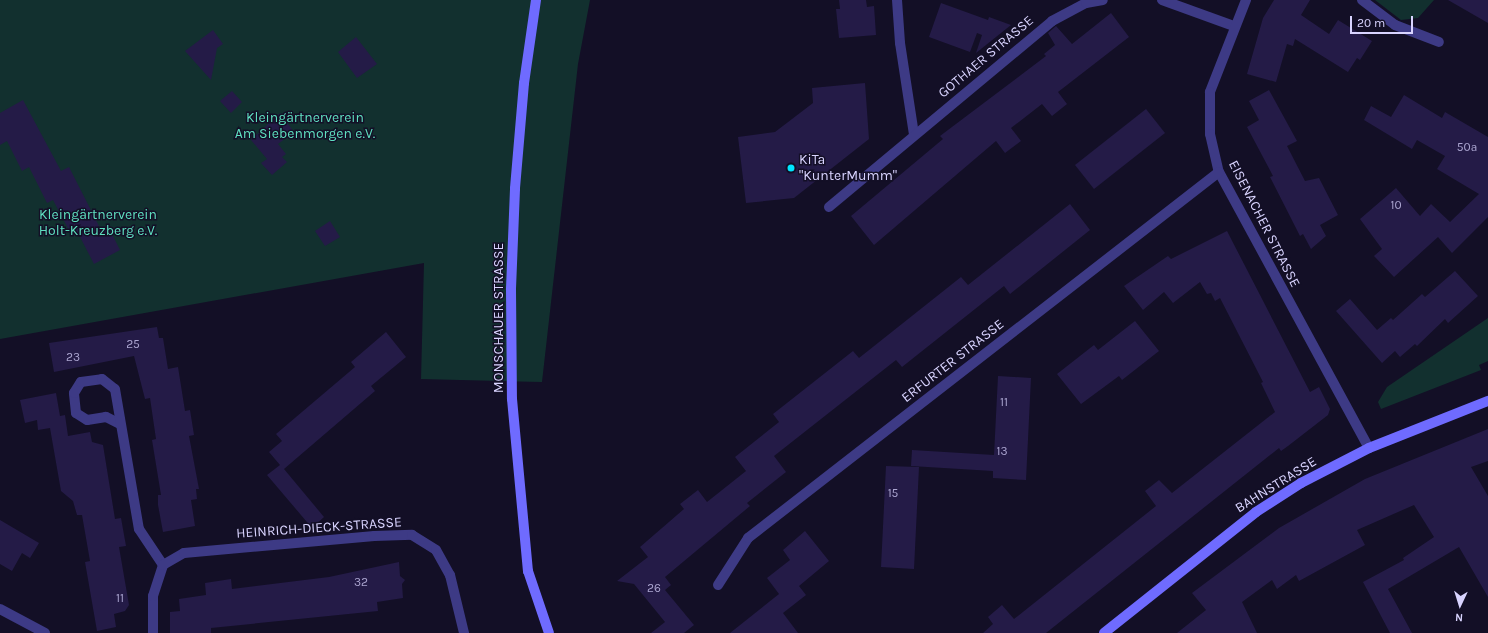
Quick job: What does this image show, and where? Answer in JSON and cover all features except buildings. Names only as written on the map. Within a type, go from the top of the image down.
[{"type":"main road","name":"MONSCHAUER STRASSE","points":[[536,0],[524,83],[515,189],[511,290],[512,399],[528,570],[549,633]]},
{"type":"main road","name":"BAHNSTRASSE","points":[[1104,633],[1256,512],[1301,483],[1369,448],[1488,401]]},
{"type":"street","points":[[898,0],[900,43],[914,135]]},
{"type":"street","name":"GOTHAER STRASSE","points":[[829,206],[1052,21],[1086,3],[1103,0]]},
{"type":"street","points":[[1162,0],[1234,26]]},
{"type":"street","name":"EISENACHER STRASSE","points":[[1246,0],[1234,26],[1210,92],[1210,134],[1219,172],[1369,448]]},
{"type":"street","points":[[1362,0],[1395,25],[1439,42]]},
{"type":"street","name":"ERFURTER STRASSE","points":[[718,586],[748,538],[1219,172]]},
{"type":"street","points":[[120,424],[106,417],[87,420],[76,413],[74,393],[82,382],[102,379],[115,389],[139,529],[163,565],[153,596],[153,633]]},
{"type":"street","name":"HEINRICH-DIECK-STRASSE","points":[[163,565],[184,554],[214,549],[412,535],[436,550],[450,575],[464,633]]},
{"type":"street","points":[[0,609],[45,633]]},
{"type":"green space","points":[[0,0],[590,0],[578,64],[542,382],[421,379],[424,263],[0,339]]},
{"type":"green space","points":[[1375,0],[1434,0],[1418,18],[1401,20]]},
{"type":"green space","points":[[1488,318],[1488,361],[1479,365],[1481,370],[1381,409],[1378,402],[1387,387]]},
{"type":"place","name":"KiTa \"KunterMumm\"","points":[[791,168]]},
{"type":"park label","name":"Kleingärtnerverein Am Siebenmorgen e.V.","points":[[305,126]]},
{"type":"park label","name":"Kleingärtnerverein Holt-Kreuzberg e.V.","points":[[98,224]]}]
